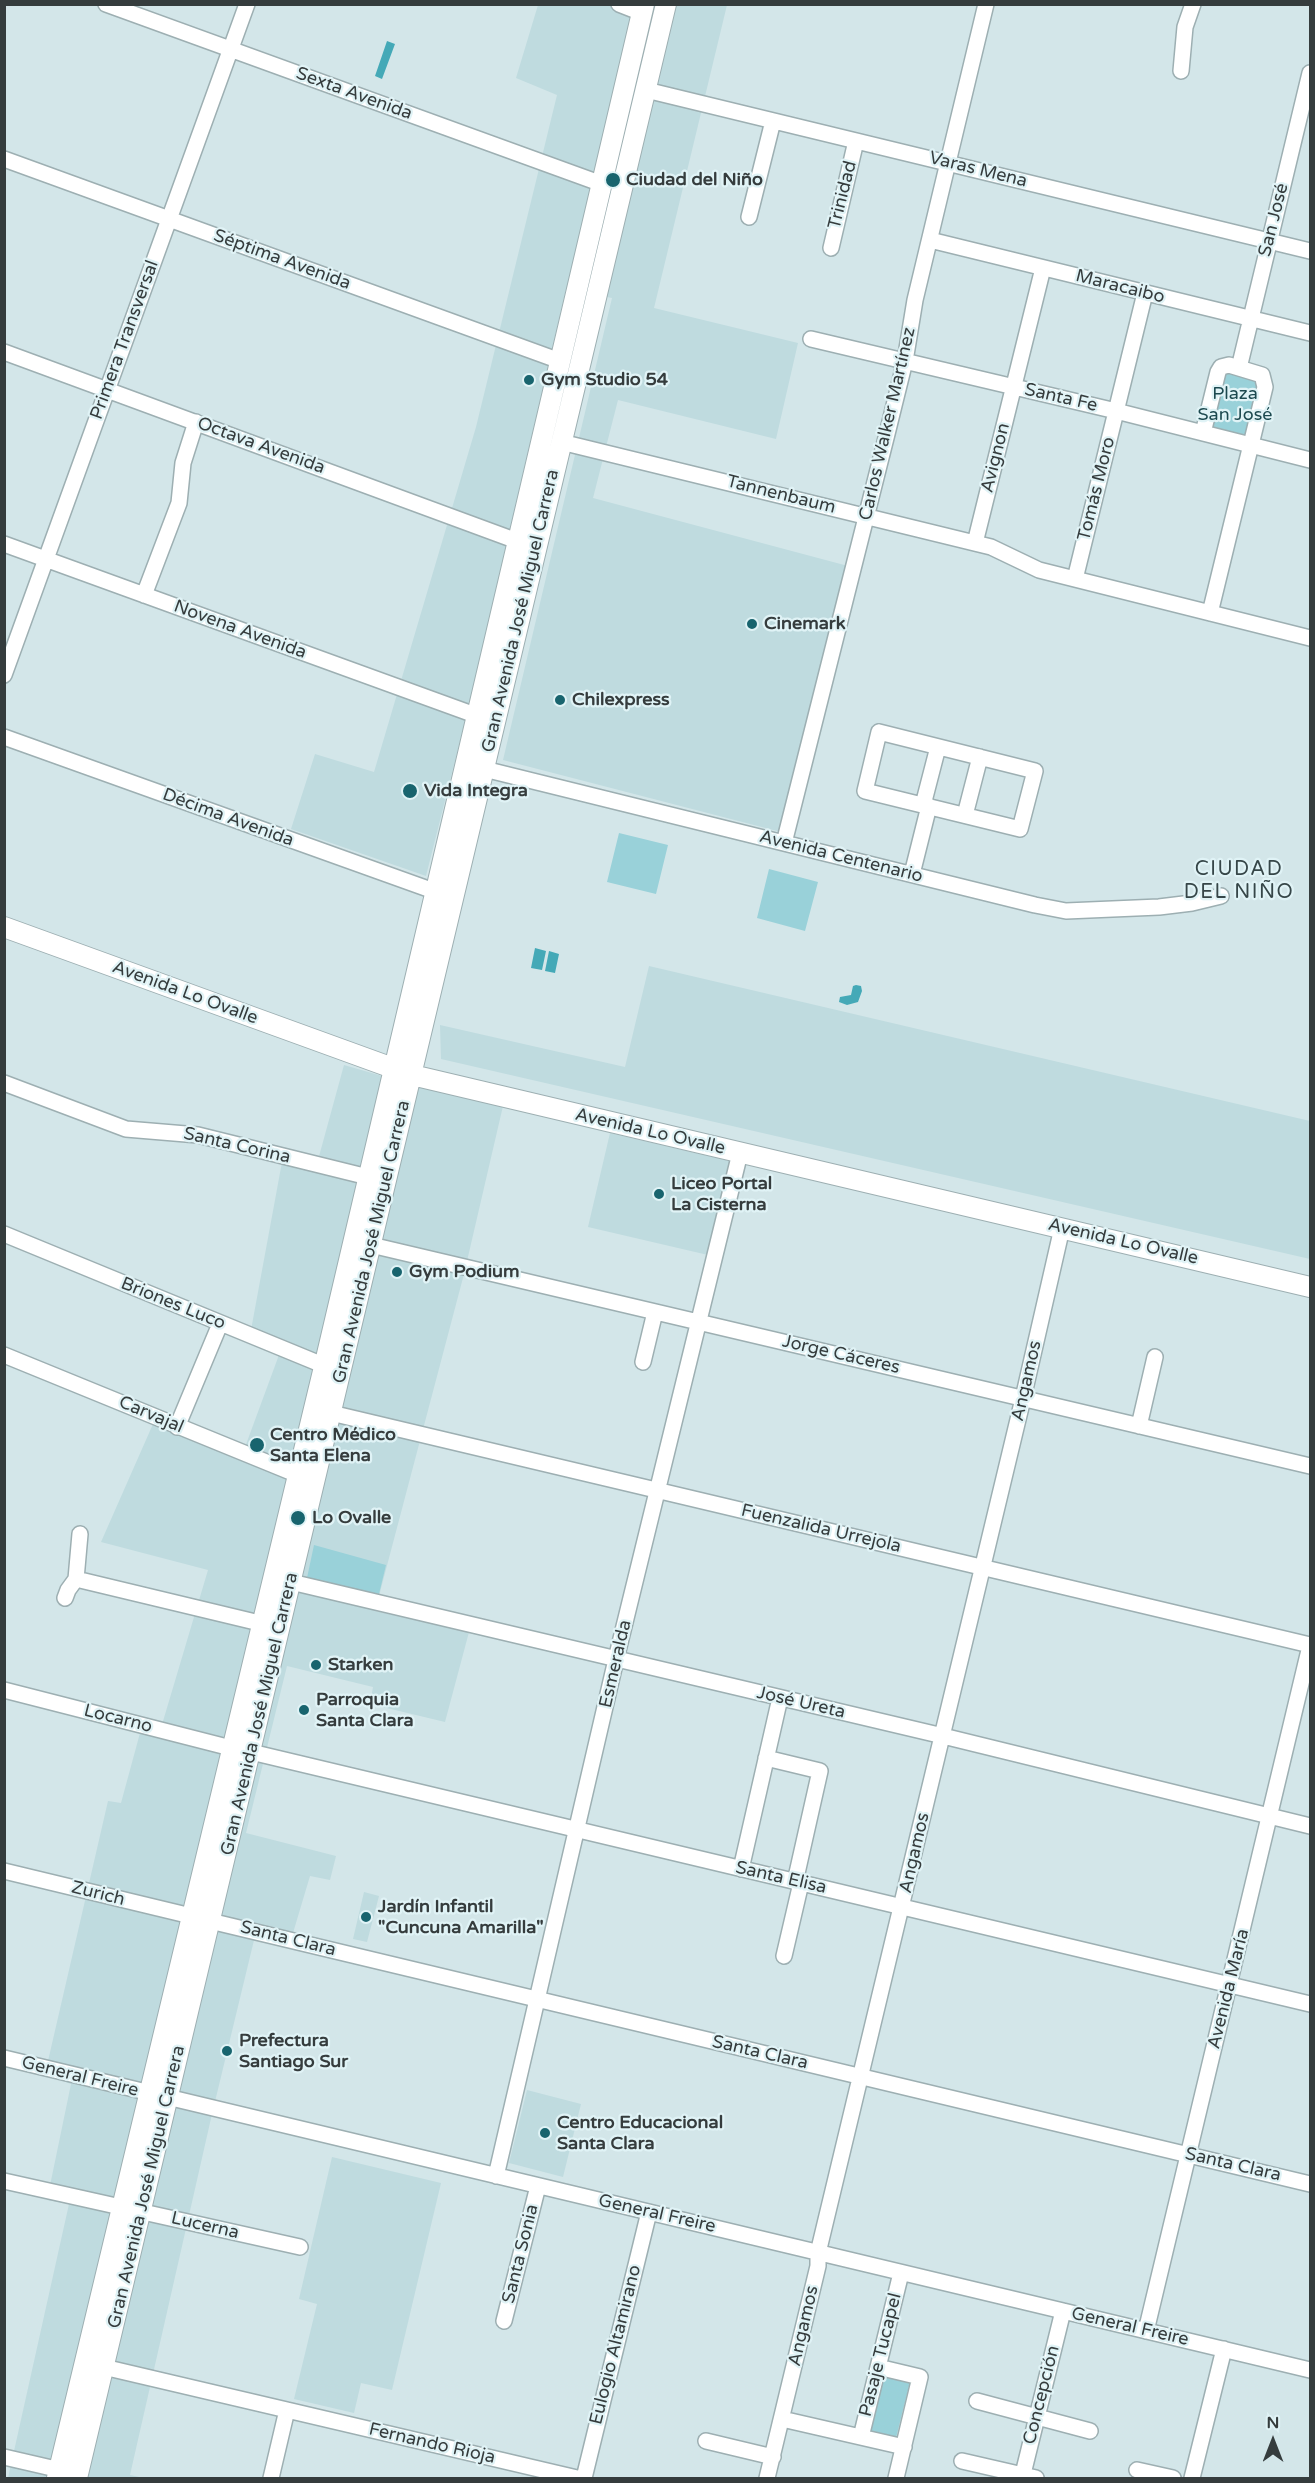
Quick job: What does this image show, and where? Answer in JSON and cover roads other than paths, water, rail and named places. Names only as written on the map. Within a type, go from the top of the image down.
[{"type":"main road","name":"Gran Avenida José Miguel Carrera","points":[[68,2475],[95,2365],[142,2212],[169,2098],[230,1755],[271,1626],[291,1582],[332,1413],[333,1368],[357,1222],[393,1069],[443,895],[483,769],[666,4]]},
{"type":"main road","name":"Gran Avenida José Miguel Carrera","points":[[95,2365],[122,2209],[149,2093],[251,1752],[298,1475],[371,1245],[412,1075],[464,763],[643,9]]},
{"type":"main road","points":[[630,64],[636,82],[646,90]]},
{"type":"main road","points":[[560,361],[576,382]]},
{"type":"main road","name":"Avenida Lo Ovalle","points":[[4,927],[412,1075],[1311,1287]]},
{"type":"main road","points":[[357,1222],[360,1234],[371,1245]]},
{"type":"main road","points":[[230,1755],[251,1752]]},
{"type":"street","name":"Sexta Avenida","points":[[106,4],[602,184]]},
{"type":"street","name":"Primera Transversal","points":[[4,675],[247,4]]},
{"type":"street","points":[[619,4],[643,9]]},
{"type":"street","name":"Carlos Walker Martínez","points":[[784,843],[867,516],[904,361],[915,300],[986,4]]},
{"type":"street","points":[[1181,71],[1185,27],[1193,4]]},
{"type":"street","name":"San José","points":[[1239,368],[1311,73]]},
{"type":"street","name":"Varas Mena","points":[[646,90],[1311,251]]},
{"type":"street","points":[[749,217],[773,121]]},
{"type":"street","name":"Trinidad","points":[[831,249],[856,141]]},
{"type":"street","name":"Séptima Avenida","points":[[4,159],[560,361]]},
{"type":"street","name":"Maracaibo","points":[[930,240],[1311,333]]},
{"type":"street","name":"Avignon","points":[[975,543],[1043,268]]},
{"type":"street","name":"Tomás Moro","points":[[1075,579],[1145,293]]},
{"type":"street","name":"Santa Fe","points":[[811,339],[1311,460]]},
{"type":"street","name":"Octava Avenida","points":[[4,352],[517,541]]},
{"type":"street","points":[[1203,433],[1218,370],[1226,365],[1261,374],[1266,382],[1210,613]]},
{"type":"street","points":[[144,595],[179,503],[183,463],[196,422]]},
{"type":"street","name":"Tannenbaum","points":[[561,442],[975,543],[1000,550],[1032,568],[1311,638]]},
{"type":"street","name":"Novena Avenida","points":[[4,544],[476,715]]},
{"type":"street","points":[[879,732],[980,757],[1035,771],[1020,829],[865,791],[879,732]]},
{"type":"street","name":"Décima Avenida","points":[[4,737],[443,895]]},
{"type":"street","points":[[912,874],[938,747]]},
{"type":"street","points":[[965,815],[980,757]]},
{"type":"street","name":"Avenida Centenario","points":[[464,763],[1035,906],[1066,911],[1159,907],[1192,903],[1221,896]]},
{"type":"street","name":"Santa Corina","points":[[4,1083],[126,1129],[198,1135],[368,1177]]},
{"type":"street","name":"Esmeralda","points":[[496,2176],[657,1490],[740,1153]]},
{"type":"street","name":"Angamos","points":[[767,2478],[818,2266],[818,2253],[983,1568],[1062,1228]]},
{"type":"street","name":"Briones Luco","points":[[4,1234],[220,1324],[333,1368]]},
{"type":"street","name":"Jorge Cáceres","points":[[371,1245],[1311,1466]]},
{"type":"street","points":[[643,1362],[655,1312]]},
{"type":"street","points":[[177,1426],[220,1324]]},
{"type":"street","name":"Carvajal","points":[[4,1355],[298,1475]]},
{"type":"street","points":[[1139,1425],[1155,1357]]},
{"type":"street","name":"Fuenzalida Urrejola","points":[[332,1413],[1311,1646]]},
{"type":"street","points":[[65,1598],[76,1579],[80,1534]]},
{"type":"street","points":[[76,1579],[271,1626]]},
{"type":"street","name":"José Ureta","points":[[291,1582],[943,1736],[1311,1826]]},
{"type":"street","name":"Avenida María","points":[[1146,2331],[1311,1646]]},
{"type":"street","name":"Locarno","points":[[4,1690],[230,1755]]},
{"type":"street","points":[[741,1869],[780,1698]]},
{"type":"street","name":"Santa Elisa","points":[[251,1752],[1311,2004]]},
{"type":"street","points":[[766,1758],[820,1771],[784,1956]]},
{"type":"street","name":"Zurich","points":[[4,1871],[201,1918]]},
{"type":"street","name":"Santa Clara","points":[[201,1918],[1311,2184]]},
{"type":"street","name":"General Freire","points":[[4,2058],[1311,2370]]},
{"type":"street","name":"Lucerna","points":[[4,2181],[300,2247]]},
{"type":"street","name":"Santa Sonia","points":[[504,2321],[538,2186]]},
{"type":"street","name":"Eulogio Altamirano","points":[[584,2478],[649,2212]]},
{"type":"street","name":"Pasaje Tucapel","points":[[861,2437],[901,2273]]},
{"type":"street","name":"Concepción","points":[[1026,2477],[1037,2417],[1063,2311]]},
{"type":"street","points":[[1192,2478],[1224,2349]]},
{"type":"street","name":"Fernando Rioja","points":[[95,2365],[577,2478]]},
{"type":"street","points":[[878,2367],[920,2377],[896,2478]]},
{"type":"street","points":[[977,2401],[1090,2431]]},
{"type":"street","points":[[271,2478],[287,2410]]},
{"type":"street","points":[[782,2419],[904,2447]]},
{"type":"street","points":[[706,2441],[772,2457]]},
{"type":"street","points":[[4,2457],[68,2475]]},
{"type":"street","points":[[962,2461],[1026,2477]]},
{"type":"street","points":[[1137,2470],[1173,2478]]},
{"type":"place","name":"Ciudad del Niño","points":[[613,180]]},
{"type":"place","name":"Gym Studio 54","points":[[529,380]]},
{"type":"place","name":"Cinemark","points":[[752,624]]},
{"type":"place","name":"Chilexpress","points":[[560,700]]},
{"type":"place","name":"Vida Integra","points":[[410,791]]},
{"type":"place","name":"Liceo Portal La Cisterna","points":[[659,1194]]},
{"type":"place","name":"Gym Podium","points":[[397,1272]]},
{"type":"place","name":"Centro Médico Santa Elena","points":[[257,1445]]},
{"type":"place","name":"Lo Ovalle","points":[[298,1518]]},
{"type":"place","name":"Starken","points":[[316,1665]]},
{"type":"place","name":"Parroquia Santa Clara","points":[[304,1710]]},
{"type":"place","name":"Jardín Infantil \"Cuncuna Amarilla\"","points":[[366,1917]]},
{"type":"place","name":"Prefectura Santiago Sur","points":[[227,2051]]},
{"type":"place","name":"Centro Educacional Santa Clara","points":[[545,2133]]},
{"type":"district","name":"CIUDAD DEL NIÑO","points":[[1239,882]]},
{"type":"park label","name":"Plaza San José","points":[[1235,404]]}]
